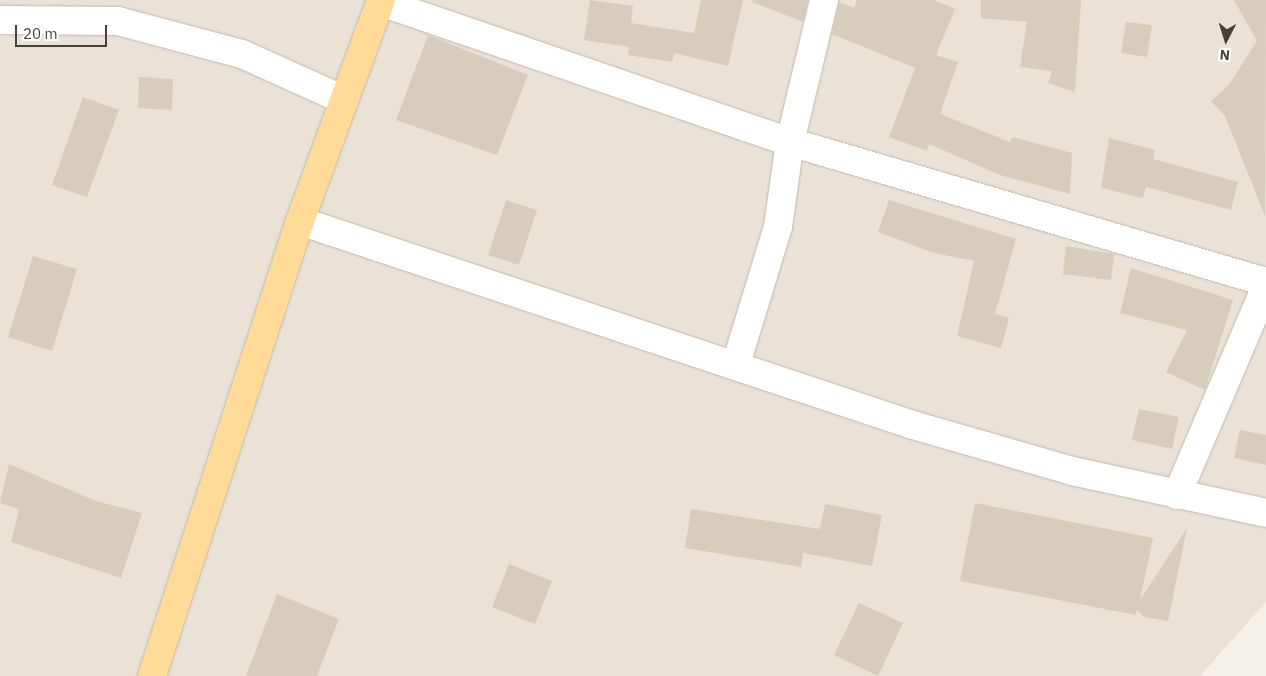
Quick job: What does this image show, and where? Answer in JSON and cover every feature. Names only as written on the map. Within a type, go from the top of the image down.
[{"type":"main road","points":[[152,676],[300,221],[381,1]]},
{"type":"street","points":[[736,364],[778,226],[790,142],[824,0]]},
{"type":"street","points":[[381,1],[790,142],[1266,282]]},
{"type":"street","points":[[0,20],[118,21],[242,54],[344,100]]},
{"type":"street","points":[[300,221],[736,364],[913,425],[1177,495],[1266,513]]},
{"type":"street","points":[[1177,495],[1266,286]]},
{"type":"shaded area","points":[[0,0],[1266,0],[1266,602],[1200,676],[0,676]]},
{"type":"building","points":[[590,0],[633,6],[631,23],[694,33],[701,0],[743,0],[728,66],[674,53],[672,62],[628,55],[629,47],[584,40]]},
{"type":"building","points":[[808,0],[803,22],[750,1]]},
{"type":"building","points":[[857,0],[934,0],[955,9],[936,55],[958,62],[940,114],[1010,142],[1012,137],[1072,153],[1070,194],[1000,175],[929,144],[927,151],[889,137],[915,68],[832,34],[839,2],[854,8]]},
{"type":"building","points":[[981,0],[1081,0],[1075,92],[1048,83],[1052,71],[1020,67],[1027,22],[981,18]]},
{"type":"building","points":[[1234,0],[1266,0],[1265,216],[1225,116],[1211,101],[1228,86],[1257,41]]},
{"type":"building","points":[[1126,22],[1152,25],[1147,57],[1121,53]]},
{"type":"building","points":[[428,35],[528,75],[497,155],[396,120]]},
{"type":"building","points":[[139,77],[173,79],[172,110],[138,108]]},
{"type":"building","points":[[83,97],[119,110],[87,197],[52,185]]},
{"type":"building","points":[[1109,138],[1155,150],[1153,159],[1238,182],[1231,210],[1146,187],[1143,198],[1101,188]]},
{"type":"building","points":[[506,200],[537,210],[519,265],[488,255]]},
{"type":"building","points":[[889,200],[1016,239],[995,314],[1009,318],[1001,348],[957,336],[974,261],[934,253],[878,232]]},
{"type":"building","points":[[1066,246],[1114,254],[1111,280],[1063,274]]},
{"type":"building","points":[[33,256],[77,269],[52,351],[8,337]]},
{"type":"building","points":[[1131,268],[1233,300],[1205,390],[1166,372],[1187,330],[1120,313]]},
{"type":"building","points":[[1139,409],[1179,417],[1172,449],[1132,440]]},
{"type":"building","points":[[1240,430],[1266,435],[1266,465],[1234,458]]},
{"type":"building","points":[[9,464],[96,501],[142,513],[121,578],[11,542],[19,509],[0,503]]},
{"type":"building","points":[[975,503],[1153,538],[1140,600],[1187,528],[1168,621],[1144,617],[1137,610],[1136,615],[960,581]]},
{"type":"building","points":[[825,504],[882,515],[872,566],[803,553],[801,567],[685,548],[691,509],[820,529]]},
{"type":"building","points":[[509,564],[552,581],[535,624],[492,607]]},
{"type":"building","points":[[277,594],[339,619],[317,676],[246,676]]},
{"type":"building","points":[[859,603],[903,623],[878,676],[834,655]]}]
